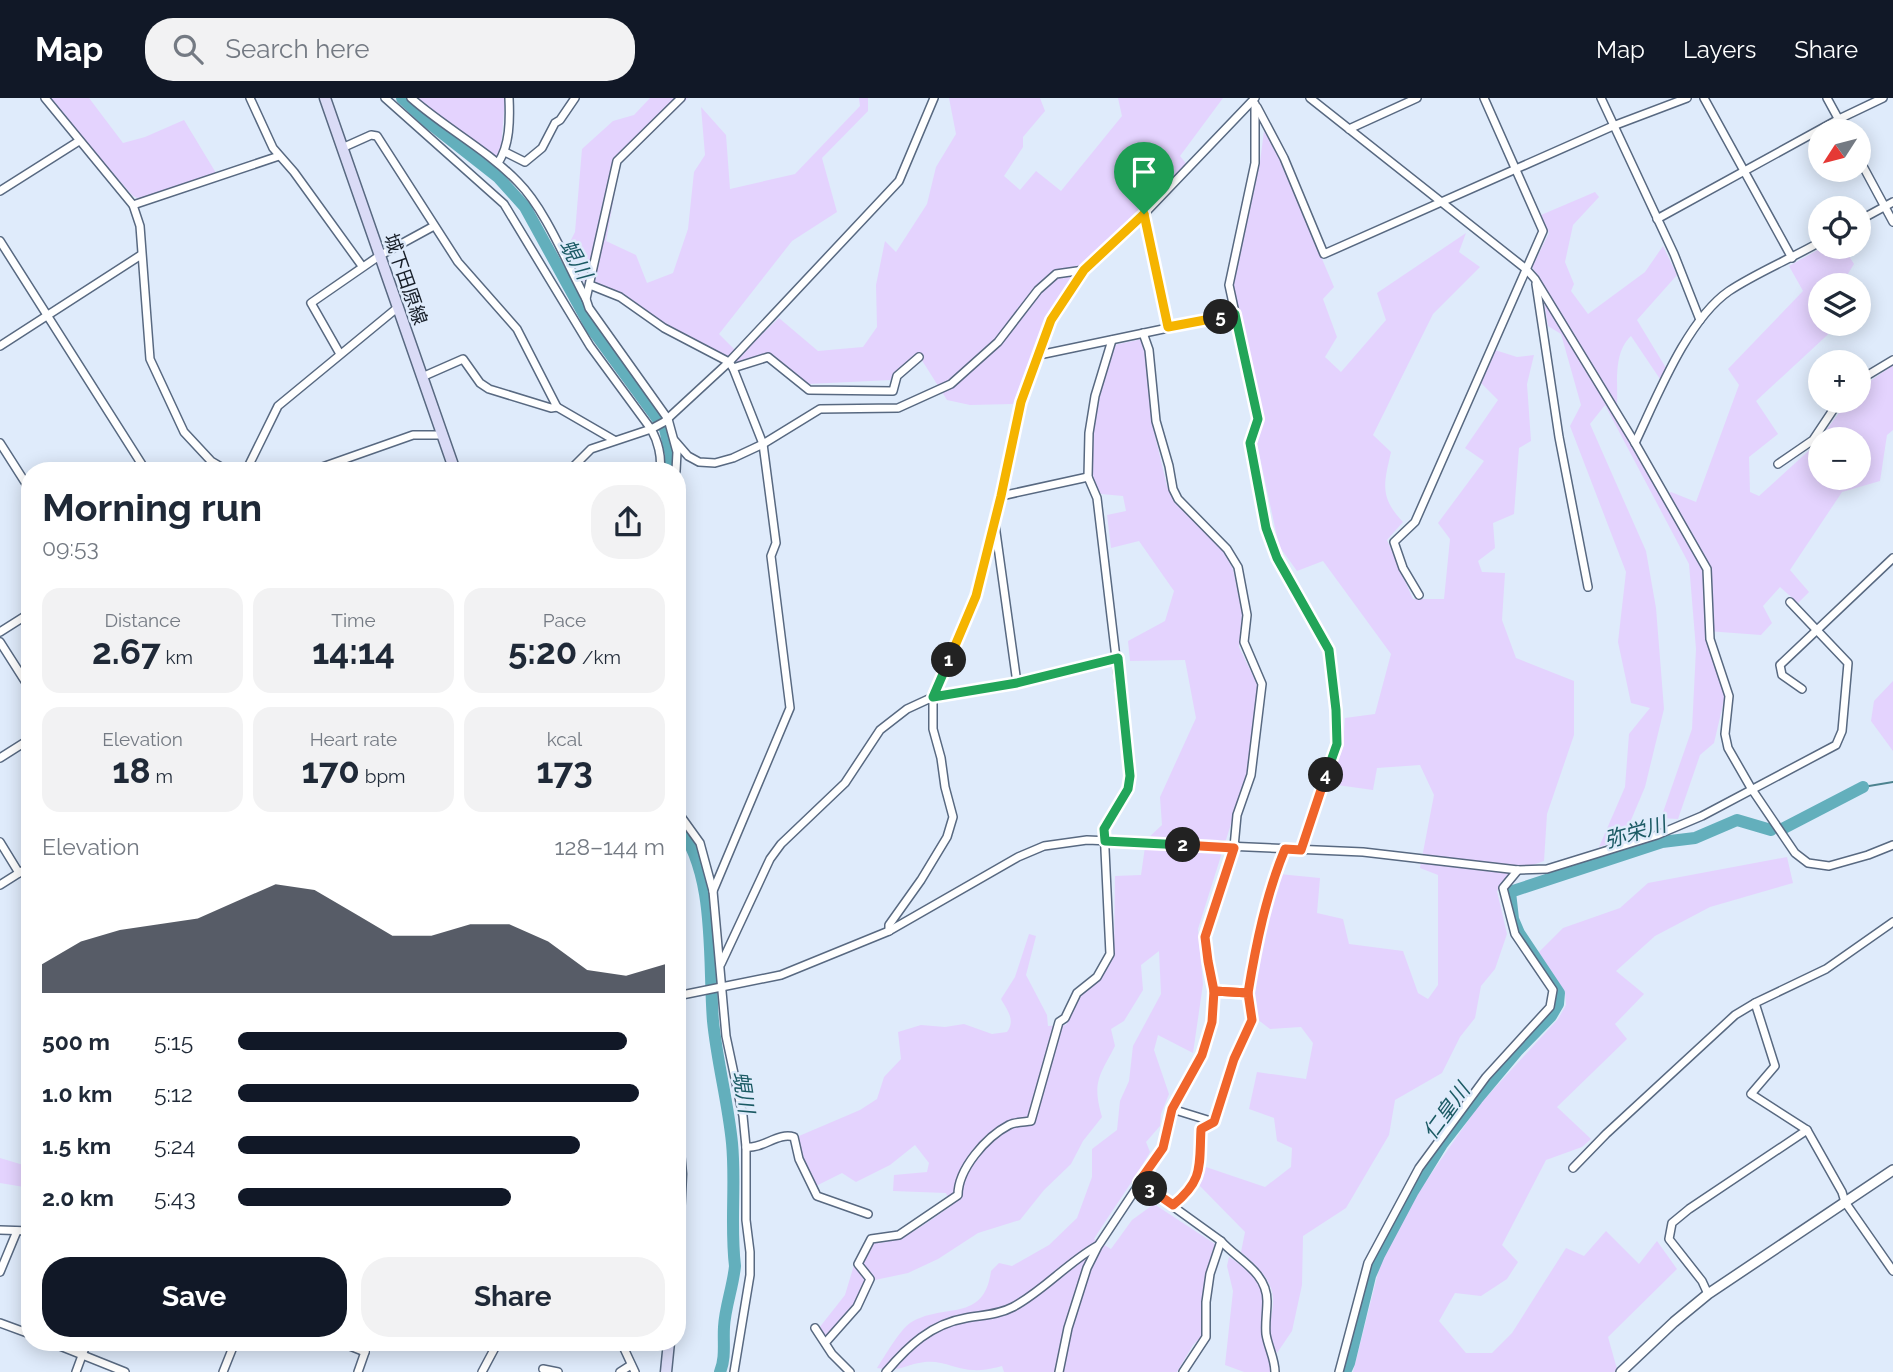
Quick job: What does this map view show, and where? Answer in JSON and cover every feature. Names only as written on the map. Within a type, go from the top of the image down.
[{"type":"main road","name":"城下田原線","points":[[325,98],[452,462]]},
{"type":"main road","points":[[666,1372],[668,1351]]},
{"type":"street","points":[[45,98],[133,205],[140,226],[150,359],[184,432],[213,462]]},
{"type":"street","points":[[250,98],[279,156],[294,172],[362,266]]},
{"type":"street","points":[[385,98],[504,204],[590,346],[653,428],[661,462]]},
{"type":"street","points":[[411,98],[431,116],[498,163],[520,184],[540,211],[589,308],[666,420],[675,441],[676,462]]},
{"type":"street","points":[[498,163],[505,152],[510,115],[509,98]]},
{"type":"street","points":[[505,152],[525,162],[542,148],[555,123],[575,98]]},
{"type":"street","points":[[586,299],[617,161],[681,98]]},
{"type":"street","points":[[578,462],[591,449],[653,428],[666,420],[731,365],[900,181],[934,98]]},
{"type":"street","points":[[1310,98],[1526,269],[1535,279],[1707,569],[1710,639],[1729,696],[1725,734],[1728,748],[1751,788],[1795,853],[1808,863],[1829,866],[1893,845]]},
{"type":"street","points":[[1349,129],[1417,98]]},
{"type":"street","points":[[1419,595],[1403,568],[1394,542],[1415,522],[1543,231],[1483,98]]},
{"type":"street","points":[[1601,98],[1674,254],[1700,320]]},
{"type":"street","points":[[1254,101],[1284,158],[1324,254],[1613,126],[1687,98]]},
{"type":"street","points":[[1704,98],[1793,258]]},
{"type":"street","points":[[1827,98],[1839,119],[1883,98]]},
{"type":"street","points":[[889,930],[888,925],[947,838],[953,817],[933,729],[933,697],[976,596],[1021,402],[1051,320],[1084,270],[1144,214],[1254,101]]},
{"type":"street","points":[[1254,101],[1255,163],[1228,285],[1258,419],[1250,443],[1266,528],[1277,558],[1329,650],[1337,744],[1301,850]]},
{"type":"street","points":[[342,148],[371,135],[377,136],[457,262],[517,329],[557,407],[614,440]]},
{"type":"street","points":[[1657,219],[1808,136]]},
{"type":"street","points":[[0,191],[79,141]]},
{"type":"street","points":[[133,205],[279,156]]},
{"type":"street","points":[[1871,181],[1893,222]]},
{"type":"street","points":[[1871,214],[1893,202]]},
{"type":"street","points":[[1144,214],[1168,327]]},
{"type":"street","points":[[340,354],[311,303],[362,266],[434,226]]},
{"type":"street","points":[[0,241],[140,462]]},
{"type":"street","points":[[1634,443],[1674,363],[1700,320],[1728,292],[1808,249]]},
{"type":"street","points":[[0,346],[141,255]]},
{"type":"street","points":[[675,441],[688,456],[715,463],[763,444],[820,409],[898,408],[951,384],[998,342],[1038,290],[1056,274],[1084,270]]},
{"type":"street","points":[[1535,279],[1559,437],[1588,587]]},
{"type":"street","points":[[590,285],[620,297],[664,328],[731,365],[763,444],[776,543],[771,556],[790,708],[713,891]]},
{"type":"street","points":[[250,462],[278,406],[397,308]]},
{"type":"street","points":[[1039,355],[1235,314]]},
{"type":"street","points":[[1059,1372],[1068,1328],[1087,1268],[1098,1245],[1163,1148],[1172,1109],[1202,1055],[1212,1022],[1214,991],[1205,937],[1234,848],[1237,815],[1251,775],[1262,684],[1244,642],[1247,615],[1238,567],[1227,549],[1178,499],[1173,489],[1156,421],[1149,350],[1143,333]]},
{"type":"street","points":[[826,1342],[857,1307],[870,1279],[858,1264],[871,1239],[899,1235],[958,1195],[958,1185],[981,1146],[1011,1124],[1031,1121],[1059,1022],[1065,1018],[1076,993],[1097,977],[1110,954],[1104,829],[1128,789],[1130,776],[1097,498],[1088,477],[1089,433],[1095,396],[1112,340]]},
{"type":"street","points":[[731,365],[768,357],[809,390],[893,391],[897,376],[919,357]]},
{"type":"street","points":[[422,377],[463,359],[480,383],[489,388],[551,408],[557,407]]},
{"type":"street","points":[[1871,373],[1893,359]]},
{"type":"street","points":[[1778,464],[1813,440],[1831,413]]},
{"type":"street","points":[[336,462],[413,435],[442,435]]},
{"type":"street","points":[[0,443],[21,476]]},
{"type":"street","points":[[1001,496],[1088,477]]},
{"type":"street","points":[[994,521],[1017,683]]},
{"type":"street","points":[[1802,689],[1782,675],[1780,665],[1893,558]]},
{"type":"street","points":[[686,994],[781,975],[889,930],[1018,857],[1044,846],[1087,840],[1363,852],[1518,870],[1547,869],[1657,835],[1702,816],[1836,745],[1842,732],[1848,663],[1790,602]]},
{"type":"street","points":[[0,632],[21,618]]},
{"type":"street","points":[[0,642],[21,675]]},
{"type":"street","points":[[721,964],[771,859],[781,844],[845,783],[880,730],[907,709],[933,697],[1017,683],[1118,658]]},
{"type":"street","points":[[0,758],[21,745]]},
{"type":"street","points":[[686,824],[700,843],[713,891],[721,964],[719,988],[743,1116],[746,1147],[746,1220],[750,1275],[734,1372]]},
{"type":"street","points":[[0,842],[19,873],[0,884]]},
{"type":"street","points":[[1173,1205],[1189,1192],[1199,1173],[1201,1129],[1214,1122],[1234,1059],[1252,1020],[1248,993],[1255,946],[1275,873],[1285,849]]},
{"type":"street","points":[[1339,1372],[1368,1263],[1419,1168],[1486,1077],[1550,1007],[1553,990],[1516,934],[1503,888],[1518,870]]},
{"type":"street","points":[[1573,1168],[1735,1015],[1826,970],[1893,922]]},
{"type":"street","points":[[1214,991],[1248,993]]},
{"type":"street","points":[[1755,1003],[1775,1066],[1751,1094],[1807,1130],[1845,1202],[1893,1271]]},
{"type":"street","points":[[1172,1109],[1214,1122]]},
{"type":"street","points":[[1709,1294],[1669,1239],[1672,1223],[1807,1130]]},
{"type":"street","points":[[746,1147],[754,1148],[787,1135],[794,1137],[799,1159],[817,1196],[868,1214]]},
{"type":"street","points":[[1621,1372],[1674,1322],[1709,1294],[1893,1170]]},
{"type":"street","points":[[1139,1182],[1221,1241],[1253,1268],[1264,1285],[1267,1300],[1267,1343],[1275,1369],[1268,1372]]},
{"type":"street","points":[[0,1230],[21,1231]]},
{"type":"street","points":[[0,1272],[17,1231]]},
{"type":"street","points":[[1183,1372],[1206,1337],[1206,1302],[1210,1274],[1221,1241]]},
{"type":"street","points":[[886,1372],[920,1336],[964,1318],[990,1315],[1015,1306],[1080,1255],[1098,1245]]},
{"type":"street","points":[[0,1322],[21,1330]]},
{"type":"street","points":[[815,1328],[832,1354],[850,1372]]},
{"type":"street","points":[[73,1351],[125,1372]]},
{"type":"street","points":[[76,1372],[85,1351]]},
{"type":"street","points":[[223,1372],[231,1351]]},
{"type":"street","points":[[482,1372],[493,1351]]},
{"type":"street","points":[[620,1372],[633,1369],[625,1351]]},
{"type":"street","points":[[358,1372],[365,1352]]},
{"type":"street","points":[[543,1369],[558,1372]]},
{"type":"shaded area","points":[[51,98],[89,98],[123,143],[145,137],[184,120],[216,173],[140,199],[133,196],[80,136]]},
{"type":"shaded area","points":[[416,98],[505,98],[501,149],[496,158],[431,112]]},
{"type":"shaded area","points":[[650,98],[688,98],[620,164],[606,241],[636,255],[647,283],[673,273],[688,229],[694,172],[705,155],[701,107],[726,135],[730,189],[795,174],[860,106],[859,98],[868,98],[868,111],[822,158],[837,212],[792,241],[719,334],[740,355],[779,318],[818,351],[863,347],[877,327],[876,285],[885,241],[896,252],[927,204],[936,167],[956,134],[949,98],[1040,98],[1045,111],[1023,137],[1023,147],[1004,176],[1020,190],[1036,171],[1061,191],[1122,116],[1118,98],[1223,98],[1180,156],[1188,166],[1082,266],[1044,321],[1013,404],[970,405],[947,400],[918,354],[895,372],[891,380],[808,384],[769,353],[735,365],[665,325],[623,295],[580,280],[565,252],[575,232],[582,149],[613,121],[634,115]]},
{"type":"shaded area","points":[[1264,131],[1279,158],[1334,287],[1323,299],[1337,337],[1325,357],[1341,372],[1386,320],[1377,293],[1466,233],[1459,252],[1480,267],[1433,314],[1373,435],[1391,452],[1385,489],[1390,505],[1403,522],[1387,540],[1413,599],[1444,599],[1450,539],[1438,523],[1484,461],[1465,448],[1498,400],[1481,383],[1495,350],[1517,357],[1534,355],[1527,384],[1531,441],[1519,448],[1514,514],[1493,523],[1495,548],[1478,561],[1482,572],[1505,573],[1502,620],[1516,658],[1574,681],[1574,735],[1547,814],[1544,861],[1518,870],[1497,891],[1507,934],[1495,969],[1481,986],[1475,1018],[1460,1037],[1442,1073],[1395,1100],[1389,1135],[1346,1208],[1303,1236],[1302,1285],[1292,1331],[1277,1353],[1269,1330],[1273,1306],[1272,1291],[1257,1266],[1241,1252],[1245,1232],[1199,1185],[1203,1178],[1203,1166],[1265,1187],[1291,1167],[1292,1148],[1277,1141],[1274,1118],[1249,1109],[1257,1072],[1306,1079],[1313,1043],[1301,1027],[1270,1029],[1257,1019],[1253,989],[1260,947],[1279,874],[1320,878],[1317,913],[1343,919],[1349,944],[1403,951],[1418,993],[1428,999],[1438,985],[1438,875],[1420,868],[1434,795],[1420,765],[1377,768],[1373,790],[1330,784],[1343,747],[1345,718],[1375,714],[1391,654],[1323,561],[1297,571],[1279,546],[1257,444],[1264,420],[1233,287],[1260,162]]},
{"type":"shaded area","points":[[1595,192],[1599,197],[1573,225],[1565,262],[1574,284],[1571,291],[1588,314],[1645,272],[1663,246],[1677,275],[1637,320],[1666,368],[1660,379],[1631,336],[1621,351],[1617,405],[1612,410],[1663,497],[1671,492],[1696,502],[1739,385],[1728,369],[1803,291],[1789,266],[1808,255],[1808,259],[1851,259],[1854,264],[1848,273],[1808,273],[1808,336],[1826,336],[1756,401],[1778,434],[1749,457],[1750,492],[1759,496],[1808,451],[1808,490],[1849,490],[1842,492],[1790,570],[1809,592],[1798,603],[1780,587],[1763,606],[1772,623],[1761,635],[1707,631],[1706,639],[1725,696],[1714,743],[1700,755],[1678,819],[1661,818],[1692,729],[1696,649],[1689,564],[1605,405],[1590,424],[1646,551],[1656,608],[1664,709],[1645,787],[1623,839],[1599,847],[1625,787],[1629,734],[1650,708],[1631,703],[1618,642],[1626,572],[1570,426],[1581,405],[1561,334],[1548,326],[1540,279],[1532,267],[1549,233],[1541,215]]},
{"type":"shaded area","points":[[1142,339],[1146,352],[1152,423],[1167,486],[1174,502],[1223,551],[1233,569],[1242,613],[1239,647],[1258,686],[1247,773],[1198,929],[1203,984],[1193,1053],[1158,1035],[1154,1050],[1169,1094],[1161,1114],[1160,1126],[1146,1142],[1150,1152],[1094,1239],[1111,1249],[1132,1220],[1154,1204],[1215,1244],[1204,1289],[1203,1335],[1193,1345],[1177,1372],[1004,1372],[1002,1366],[974,1370],[931,1362],[898,1369],[877,1368],[910,1323],[936,1313],[971,1305],[980,1299],[987,1288],[991,1271],[999,1263],[1012,1266],[1049,1245],[1077,1218],[1092,1177],[1092,1149],[1117,1130],[1120,1101],[1129,1081],[1133,1046],[1161,994],[1159,951],[1141,965],[1143,990],[1124,1021],[1111,1029],[1115,1046],[1101,1073],[1098,1087],[1102,1117],[1083,1141],[1071,1164],[1044,1190],[1020,1220],[978,1233],[938,1259],[908,1273],[875,1280],[870,1276],[854,1305],[824,1339],[819,1328],[845,1295],[854,1265],[865,1242],[877,1243],[900,1238],[951,1206],[946,1193],[893,1191],[894,1175],[927,1172],[929,1163],[915,1145],[890,1165],[856,1182],[842,1173],[816,1186],[802,1159],[799,1136],[860,1110],[877,1099],[884,1077],[901,1059],[898,1032],[921,1025],[945,1027],[964,1024],[992,1034],[1007,1032],[1011,1019],[1001,999],[1015,977],[1029,934],[1036,936],[1026,975],[1047,1015],[1048,1026],[1066,1025],[1080,996],[1099,979],[1114,956],[1115,876],[1141,875],[1146,840],[1162,825],[1160,797],[1196,718],[1185,660],[1130,661],[1128,641],[1165,621],[1174,591],[1139,541],[1111,548],[1107,515],[1126,511],[1123,496],[1101,494],[1092,477],[1093,435],[1099,399],[1114,345]]},
{"type":"shaded area","points":[[1893,365],[1893,430],[1887,435],[1880,481],[1871,484],[1871,427],[1828,427],[1839,413],[1871,413],[1871,381]]},
{"type":"shaded area","points":[[1893,681],[1893,751],[1871,721],[1874,701]]},
{"type":"shaded area","points":[[1787,857],[1793,883],[1710,907],[1655,936],[1616,971],[1644,994],[1615,1024],[1627,1039],[1557,1107],[1591,1139],[1582,1147],[1546,1160],[1502,1245],[1518,1262],[1507,1279],[1481,1296],[1455,1293],[1439,1321],[1466,1353],[1492,1353],[1512,1333],[1566,1248],[1584,1256],[1606,1231],[1639,1264],[1657,1241],[1677,1269],[1608,1337],[1617,1369],[1614,1372],[1353,1372],[1382,1257],[1419,1191],[1479,1105],[1558,1019],[1566,1005],[1565,992],[1537,954],[1563,928],[1620,908],[1648,883]]},
{"type":"shaded area","points":[[0,1158],[21,1164],[21,1186],[0,1183]]},
{"type":"shaded area","points":[[1229,1257],[1244,1267],[1259,1284],[1263,1339],[1271,1372],[1244,1372],[1225,1365],[1233,1291],[1227,1266]]},
{"type":"waterway","name":"蜆川","points":[[402,98],[498,177],[525,207],[592,329],[665,429],[671,462]]},
{"type":"waterway","points":[[1863,787],[1893,782]]},
{"type":"waterway","name":"弥栄川","points":[[1784,828],[1863,787]]},
{"type":"waterway","name":"仁皇川","points":[[1345,1372],[1370,1276],[1413,1191],[1442,1144],[1518,1050],[1551,1016],[1558,1004],[1559,993],[1519,933],[1513,919],[1510,892],[1662,842],[1695,838],[1737,820],[1771,830]]},
{"type":"waterway","name":"蜆川","points":[[686,838],[699,867],[705,892],[713,1021],[732,1143],[735,1266],[725,1319],[724,1355],[720,1372]]},
{"type":"route","points":[[1144,214],[1084,270],[1051,320],[1021,402],[976,596],[933,697],[1017,683],[1118,658],[1130,776],[1128,789],[1104,829],[1105,841],[1234,848],[1205,937],[1214,991],[1248,993],[1252,1020],[1234,1059],[1214,1122],[1201,1129],[1199,1173],[1189,1192],[1173,1205],[1139,1182],[1163,1148],[1172,1109],[1202,1055],[1212,1022],[1214,991],[1248,993],[1255,946],[1275,873],[1285,849],[1301,850],[1337,744],[1329,650],[1277,558],[1266,528],[1250,443],[1258,419],[1235,314],[1168,327],[1144,214]]}]
